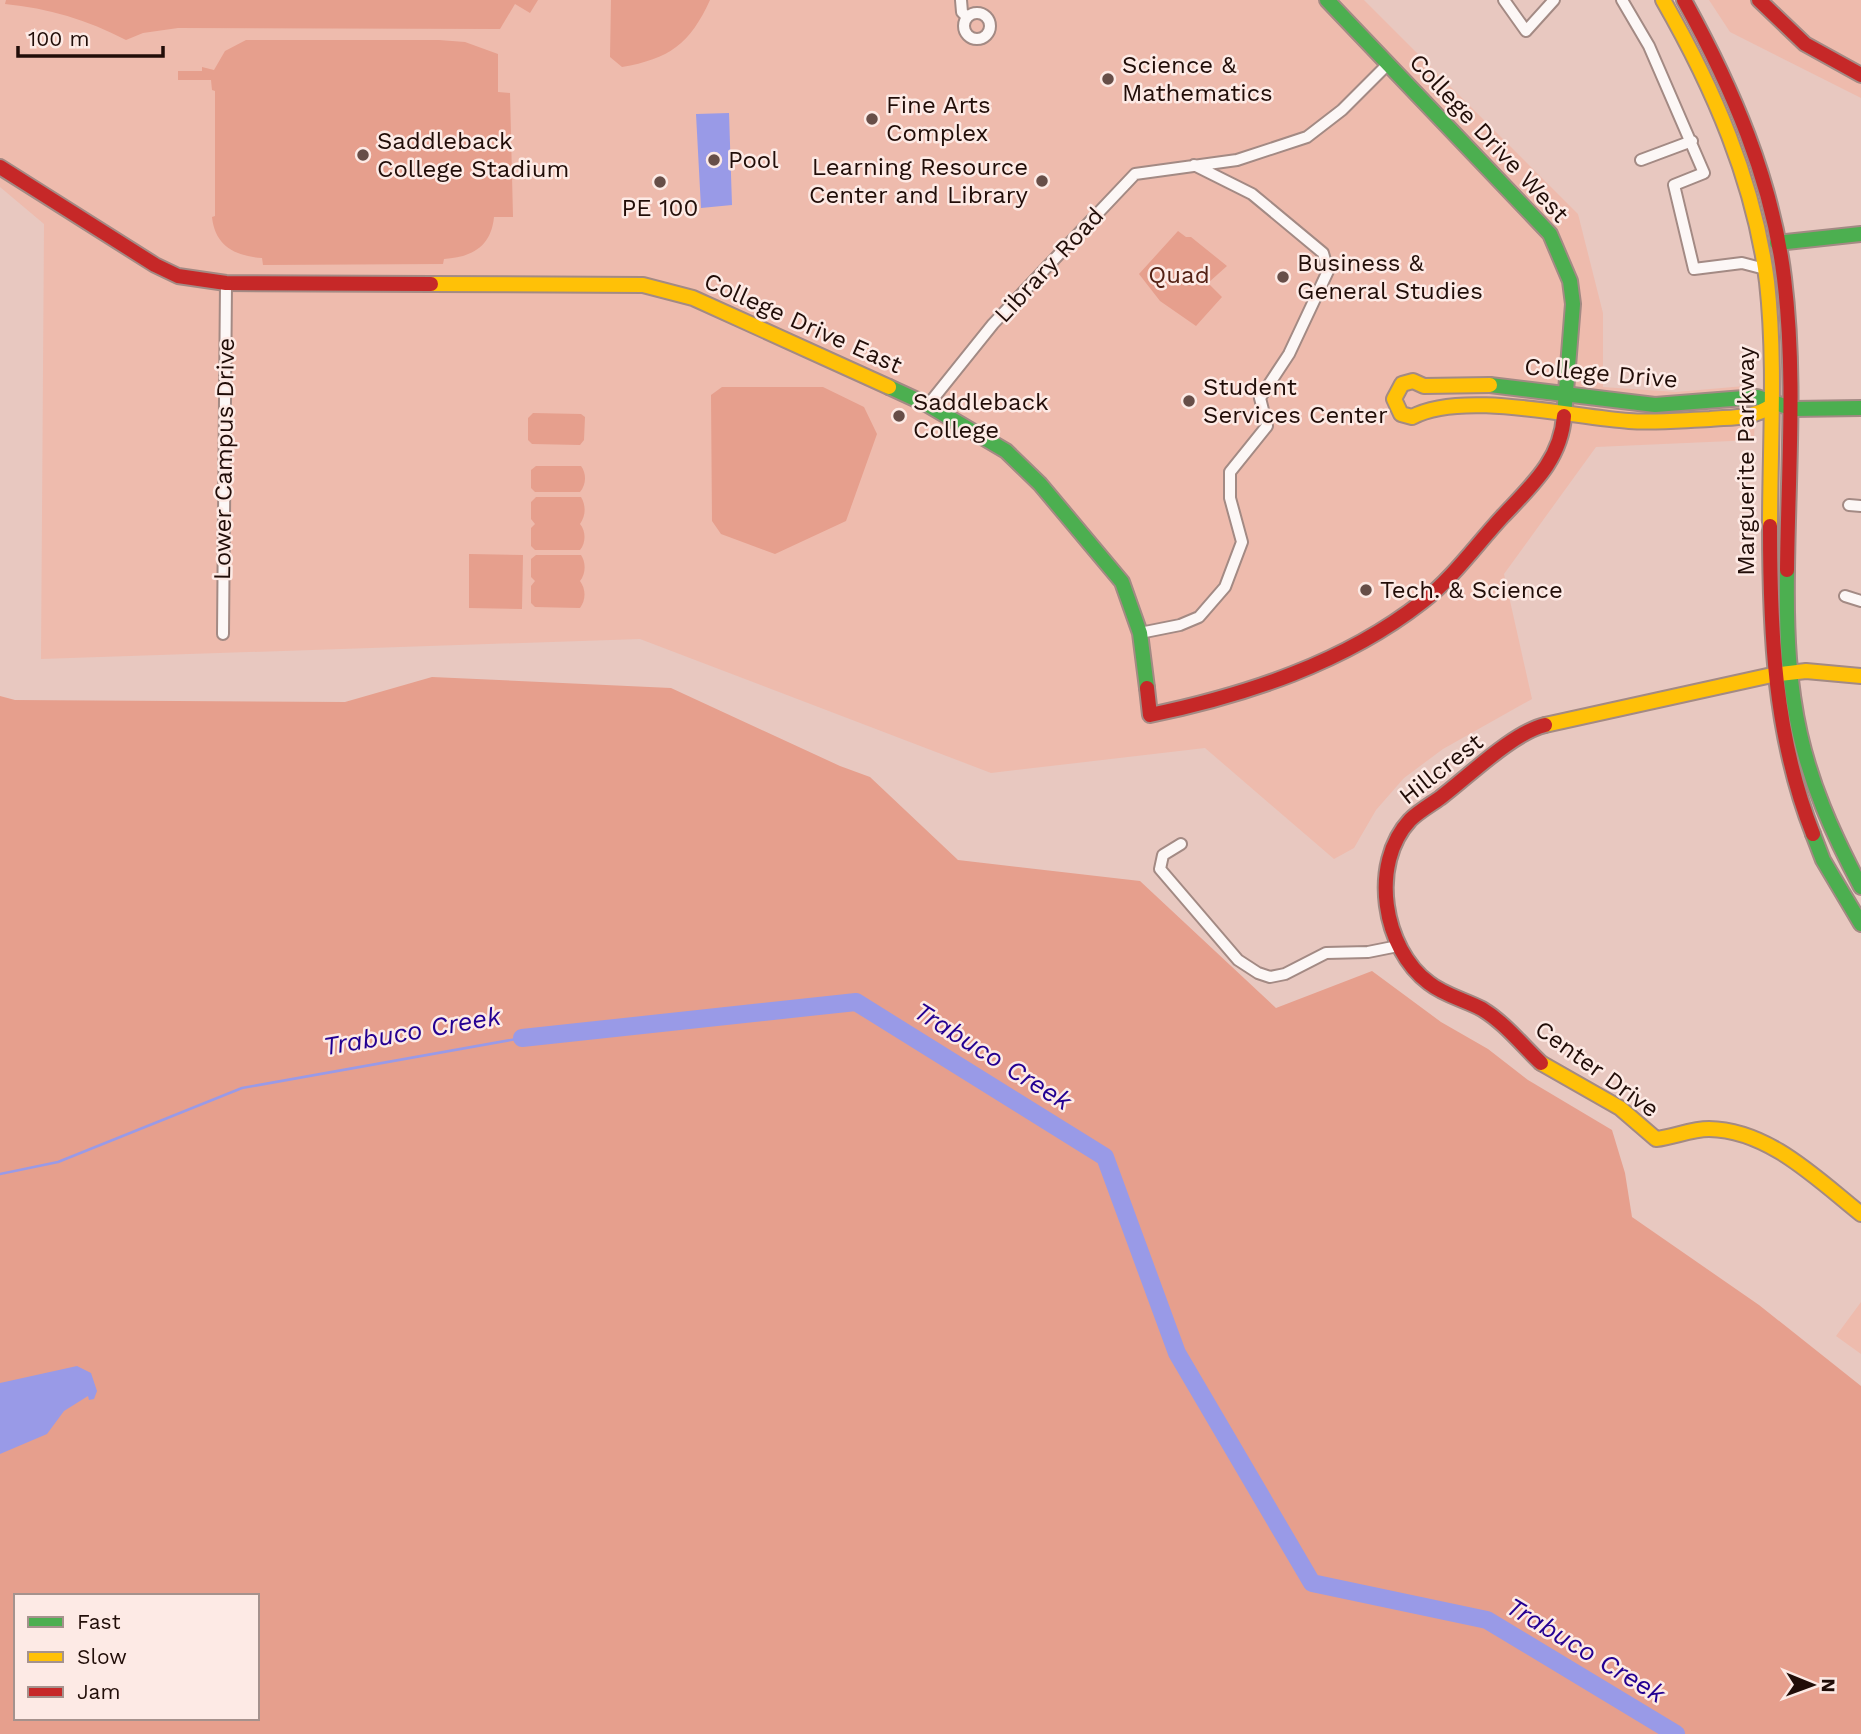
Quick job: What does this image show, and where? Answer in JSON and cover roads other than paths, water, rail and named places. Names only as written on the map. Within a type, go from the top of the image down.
[{"type":"street","points":[[961,0],[962,12],[967,17]]},
{"type":"street","name":"College Drive West","points":[[1327,0],[1519,198],[1556,244],[1570,281],[1573,304],[1564,413]]},
{"type":"street","points":[[1504,0],[1526,31],[1554,0]]},
{"type":"street","points":[[1622,0],[1649,46],[1704,173],[1674,186],[1694,269],[1742,263],[1765,269]]},
{"type":"street","name":"Marguerite Parkway","points":[[1663,0],[1708,82],[1741,164],[1765,269],[1771,406],[1772,675],[1781,735],[1801,808],[1818,850],[1861,924]]},
{"type":"street","name":"Marguerite Parkway","points":[[1684,0],[1724,76],[1749,137],[1778,248],[1788,318],[1786,613],[1789,673],[1796,726],[1809,776],[1821,811],[1861,887]]},
{"type":"street","points":[[1759,0],[1771,15],[1820,53],[1861,75]]},
{"type":"street","name":"Library Road","points":[[928,405],[993,324],[1135,174],[1237,160],[1307,137],[1342,110],[1389,63]]},
{"type":"street","points":[[1641,160],[1692,141]]},
{"type":"street","points":[[1741,164],[1752,176],[1769,244],[1778,248],[1861,243]]},
{"type":"street","points":[[1140,633],[1180,625],[1199,617],[1225,587],[1242,542],[1230,498],[1230,472],[1267,426],[1260,398],[1289,354],[1328,271],[1322,253],[1252,194],[1194,165]]},
{"type":"street","name":"College Drive East","points":[[0,167],[170,273],[226,283],[643,285],[693,298],[928,405],[982,434],[1040,484],[1122,582],[1140,633],[1150,715],[1197,705],[1269,682],[1353,648],[1429,597],[1549,466],[1558,449],[1564,413]]},
{"type":"street","points":[[1778,248],[1861,234]]},
{"type":"street","name":"Lower Campus Drive","points":[[223,634],[226,283]]},
{"type":"street","name":"College Drive","points":[[1771,406],[1756,416],[1631,421],[1500,407],[1427,409],[1418,416],[1406,416],[1397,410],[1394,399],[1398,388],[1407,382],[1424,386],[1481,384],[1655,405],[1757,397],[1771,406],[1788,408],[1861,408]]},
{"type":"street","points":[[1424,386],[1429,395],[1427,409]]},
{"type":"street","points":[[1845,596],[1861,601]]},
{"type":"street","name":"Hillcrest","points":[[1398,946],[1387,918],[1385,896],[1386,875],[1399,837],[1423,809],[1520,737],[1538,727],[1772,675],[1789,673],[1861,676]]},
{"type":"street","points":[[1181,844],[1163,855],[1160,869],[1238,960],[1258,973],[1270,976],[1285,974],[1326,953],[1368,953],[1398,946]]},
{"type":"street","name":"Center Drive","points":[[1398,946],[1409,964],[1430,984],[1483,1010],[1502,1024],[1541,1063],[1620,1108],[1656,1139],[1708,1129],[1755,1139],[1784,1156],[1861,1214]]},
{"type":"water","name":"Pool","points":[[729,113],[732,205],[701,208],[696,114]]},
{"type":"water","points":[[77,1366],[91,1373],[97,1391],[94,1399],[89,1400],[88,1396],[64,1411],[47,1434],[0,1454],[0,1383]]},
{"type":"waterway","name":"Trabuco Creek","points":[[522,1038],[856,1002],[1105,1157],[1177,1353],[1312,1583],[1487,1620],[1676,1734]]},
{"type":"waterway","name":"Trabuco Creek","points":[[0,1174],[58,1162],[242,1088],[522,1038]]},
{"type":"place","name":"Science & Mathematics","points":[[1108,79]]},
{"type":"place","name":"Fine Arts Complex","points":[[872,119]]},
{"type":"place","name":"Saddleback College Stadium","points":[[363,155]]},
{"type":"place","name":"Pool","points":[[714,160]]},
{"type":"place","name":"Learning Resource Center and Library","points":[[1042,181]]},
{"type":"place","name":"PE 100","points":[[660,182]]},
{"type":"place","name":"Business & General Studies","points":[[1283,277]]},
{"type":"place","name":"Student Services Center","points":[[1189,401]]},
{"type":"place","name":"Saddleback College","points":[[899,416]]},
{"type":"place","name":"Tech. & Science","points":[[1366,590]]},
{"type":"park label","name":"Quad","points":[[1179,275]]}]
